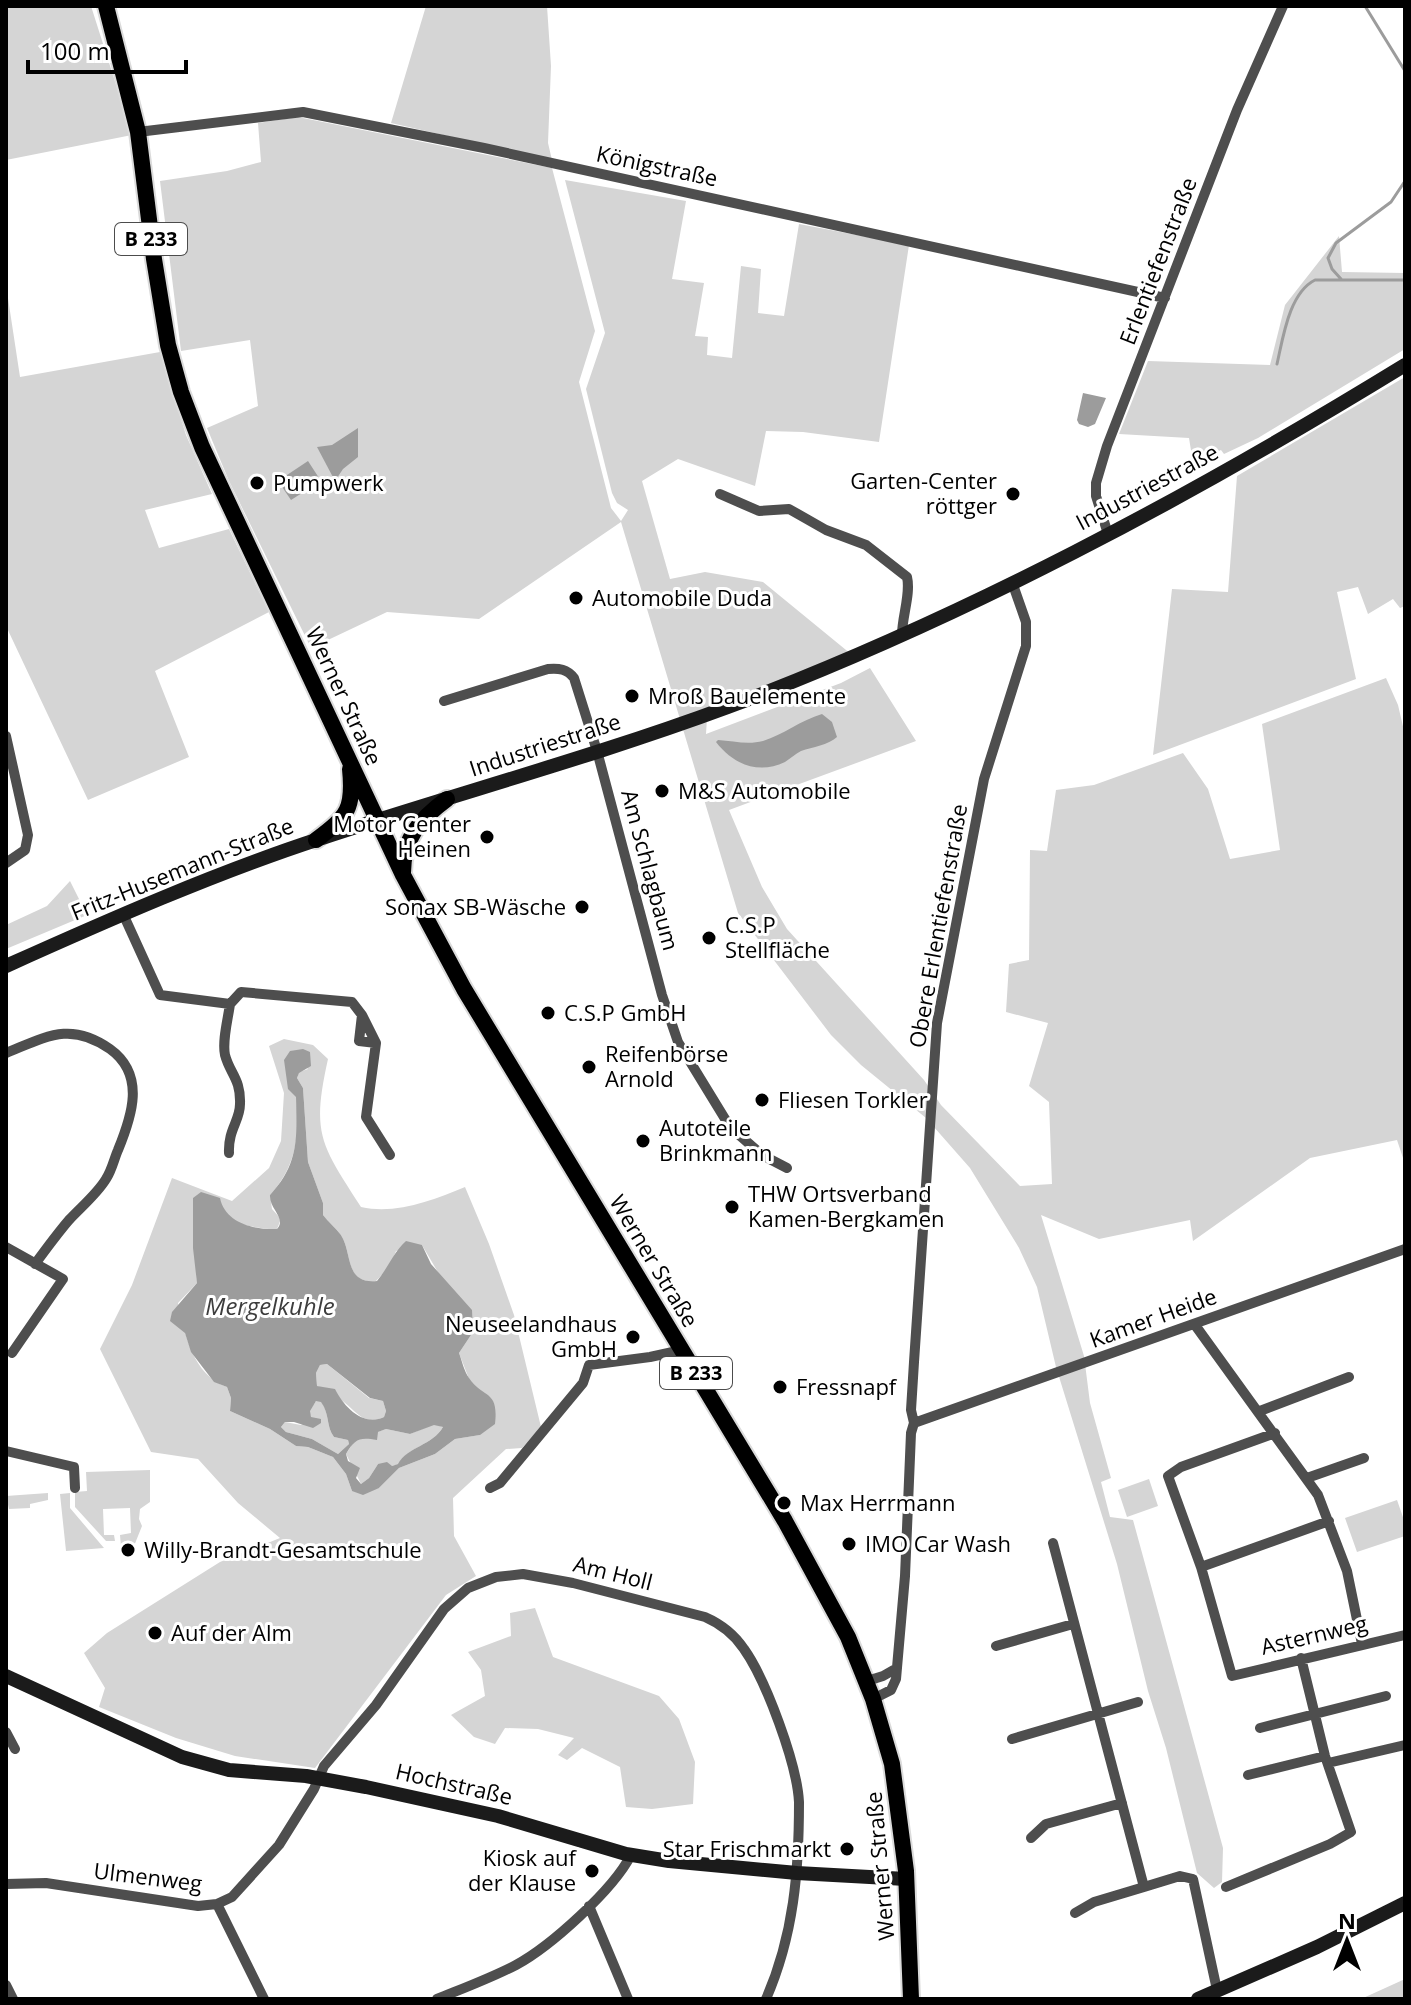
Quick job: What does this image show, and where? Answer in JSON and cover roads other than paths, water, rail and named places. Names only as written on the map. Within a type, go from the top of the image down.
[{"type":"main road","name":"Werner Straße","points":[[106,6],[138,132],[165,331],[181,392],[202,447],[403,875],[464,989],[819,1579],[867,1681],[892,1764],[906,1879],[911,1999]]},
{"type":"main road","points":[[316,840],[348,812],[352,788],[349,759]]},
{"type":"main road","points":[[403,875],[403,857],[414,829],[426,814],[447,799]]},
{"type":"street","name":"Erlentiefenstraße","points":[[1108,534],[1096,496],[1096,483],[1237,110],[1283,6]]},
{"type":"street","name":"Königstraße","points":[[138,132],[303,112],[1165,298]]},
{"type":"street","name":"Industriestraße","points":[[378,820],[726,707],[902,635],[1108,534],[1405,365]]},
{"type":"street","points":[[720,494],[759,511],[789,509],[826,530],[866,545],[907,577],[909,583],[902,635]]},
{"type":"street","name":"Obere Erlentiefenstraße","points":[[897,1668],[937,1023],[984,779],[1026,646],[1026,622],[1012,582]]},
{"type":"street","name":"Am Schlagbaum","points":[[444,701],[559,668],[570,672],[597,751],[662,995],[678,1042],[730,1127],[762,1155],[787,1168]]},
{"type":"street","points":[[6,736],[28,835],[25,850],[6,863]]},
{"type":"street","name":"Fritz-Husemann-Straße","points":[[6,966],[316,840],[378,820]]},
{"type":"street","points":[[124,916],[160,995],[230,1004]]},
{"type":"street","points":[[229,1153],[228,1136],[241,1102],[239,1082],[225,1054],[230,1004],[241,992],[352,1002],[376,1043],[366,1117],[390,1155]]},
{"type":"street","points":[[6,1053],[62,1033],[77,1033],[95,1040],[121,1060],[132,1080],[134,1093],[130,1122],[107,1178],[65,1224],[35,1264]]},
{"type":"street","points":[[6,1247],[63,1279],[12,1353]]},
{"type":"street","name":"Kamer Heide","points":[[914,1423],[1405,1249]]},
{"type":"street","points":[[1195,1325],[1318,1495],[1347,1571],[1362,1644]]},
{"type":"street","name":"Werner Straße","points":[[490,1488],[500,1483],[583,1383],[589,1365],[682,1350]]},
{"type":"street","points":[[1260,1411],[1349,1377]]},
{"type":"street","points":[[1275,1433],[1181,1467],[1168,1476],[1201,1567],[1329,1521]]},
{"type":"street","points":[[6,1451],[74,1467],[75,1488]]},
{"type":"street","points":[[1307,1478],[1364,1458]]},
{"type":"street","points":[[1053,1543],[1144,1887]]},
{"type":"street","name":"Asternweg","points":[[1201,1567],[1232,1676],[1405,1635]]},
{"type":"street","name":"Am Holl","points":[[318,1778],[324,1766],[376,1705],[432,1623],[456,1597],[476,1584],[496,1577],[523,1574],[547,1577],[705,1617],[721,1624],[736,1638],[754,1665],[790,1755],[798,1784],[797,1873],[786,1947],[766,1999]]},
{"type":"street","points":[[996,1646],[1073,1624]]},
{"type":"street","points":[[1226,1887],[1330,1844],[1351,1832],[1326,1760],[1301,1658]]},
{"type":"street","points":[[867,1681],[897,1668]]},
{"type":"street","points":[[873,1699],[891,1690],[897,1668]]},
{"type":"street","name":"Hochstraße","points":[[6,1676],[182,1757],[229,1770],[318,1778],[498,1816],[631,1855],[797,1873],[906,1879]]},
{"type":"street","points":[[1260,1728],[1386,1696]]},
{"type":"street","points":[[1012,1739],[1138,1702]]},
{"type":"street","points":[[6,1732],[15,1749]]},
{"type":"street","points":[[1248,1775],[1405,1745]]},
{"type":"street","name":"Ulmenweg","points":[[6,1884],[46,1883],[174,1904],[217,1904],[232,1897],[279,1845],[318,1778]]},
{"type":"street","points":[[1031,1838],[1046,1824],[1122,1803]]},
{"type":"street","points":[[437,1999],[517,1964],[538,1951],[615,1880],[631,1855]]},
{"type":"street","points":[[1075,1913],[1094,1902],[1180,1876],[1193,1879],[1217,1990]]},
{"type":"street","points":[[1198,1999],[1317,1947],[1405,1903]]},
{"type":"street","points":[[217,1904],[260,1998]]},
{"type":"street","points":[[589,1906],[628,1999]]},
{"type":"street","points":[[6,1985],[13,1999]]},
{"type":"water","points":[[1083,393],[1106,398],[1095,424],[1088,427],[1077,420]]},
{"type":"water","points":[[358,428],[358,457],[343,469],[335,481],[317,447],[332,445]]},
{"type":"water","points":[[308,461],[321,481],[291,500],[278,481]]},
{"type":"water","points":[[822,714],[832,722],[837,737],[801,751],[775,766],[747,765],[730,756],[716,742],[763,741]]},
{"type":"water","name":"Mergelkuhle","points":[[303,1049],[310,1052],[311,1066],[299,1073],[297,1078],[303,1088],[308,1162],[323,1203],[323,1215],[341,1235],[354,1273],[366,1281],[377,1281],[406,1241],[422,1245],[431,1264],[472,1310],[473,1332],[459,1353],[469,1378],[495,1405],[495,1424],[480,1435],[455,1439],[435,1454],[399,1468],[379,1488],[363,1495],[352,1491],[346,1474],[333,1457],[308,1447],[296,1446],[270,1429],[230,1411],[231,1398],[227,1387],[214,1382],[191,1352],[185,1333],[170,1321],[172,1312],[197,1283],[193,1198],[201,1192],[220,1198],[228,1214],[250,1226],[277,1229],[280,1225],[270,1195],[286,1172],[294,1150],[296,1097],[288,1089],[284,1060],[290,1051]],"holes":[[[327,1364],[370,1398],[383,1401],[384,1417],[369,1419],[355,1414],[335,1389],[317,1386],[316,1373],[320,1365]],[[316,1401],[321,1402],[334,1437],[348,1440],[349,1444],[338,1454],[312,1439],[286,1432],[281,1427],[285,1422],[294,1422],[313,1428],[321,1423],[321,1419],[311,1417],[310,1411]],[[434,1425],[443,1427],[398,1464],[378,1464],[361,1484],[356,1478],[360,1468],[348,1461],[346,1454],[352,1445],[362,1439],[377,1440],[378,1432],[386,1429],[410,1434]]]},
{"type":"waterway","points":[[1365,6],[1405,71]]},
{"type":"waterway","points":[[1341,279],[1328,258],[1336,243],[1391,202],[1405,181]]},
{"type":"waterway","points":[[1277,364],[1293,305],[1306,286],[1315,280],[1405,280]]},
{"type":"place","name":"Pumpwerk","points":[[257,483]]},
{"type":"place","name":"Garten-Center röttger","points":[[1013,494]]},
{"type":"place","name":"Automobile Duda","points":[[576,598]]},
{"type":"place","name":"Mroß Bauelemente","points":[[632,696]]},
{"type":"place","name":"M&S Automobile","points":[[662,791]]},
{"type":"place","name":"Motor Center Heinen","points":[[487,837]]},
{"type":"place","name":"Sonax SB-Wäsche","points":[[582,907]]},
{"type":"place","name":"C.S.P Stellfläche","points":[[709,938]]},
{"type":"place","name":"C.S.P GmbH","points":[[548,1013]]},
{"type":"place","name":"Reifenbörse Arnold","points":[[589,1067]]},
{"type":"place","name":"Fliesen Torkler","points":[[762,1100]]},
{"type":"place","name":"Autoteile Brinkmann","points":[[643,1141]]},
{"type":"place","name":"THW Ortsverband Kamen-Bergkamen","points":[[732,1207]]},
{"type":"place","name":"Neuseelandhaus GmbH","points":[[633,1337]]},
{"type":"place","name":"Fressnapf","points":[[780,1387]]},
{"type":"place","name":"Max Herrmann","points":[[784,1503]]},
{"type":"place","name":"IMO Car Wash","points":[[849,1544]]},
{"type":"place","name":"Willy-Brandt-Gesamtschule","points":[[128,1550]]},
{"type":"place","name":"Auf der Alm","points":[[155,1633]]},
{"type":"place","name":"Star Frischmarkt","points":[[847,1849]]},
{"type":"place","name":"Kiosk auf der Klause","points":[[592,1871]]}]
